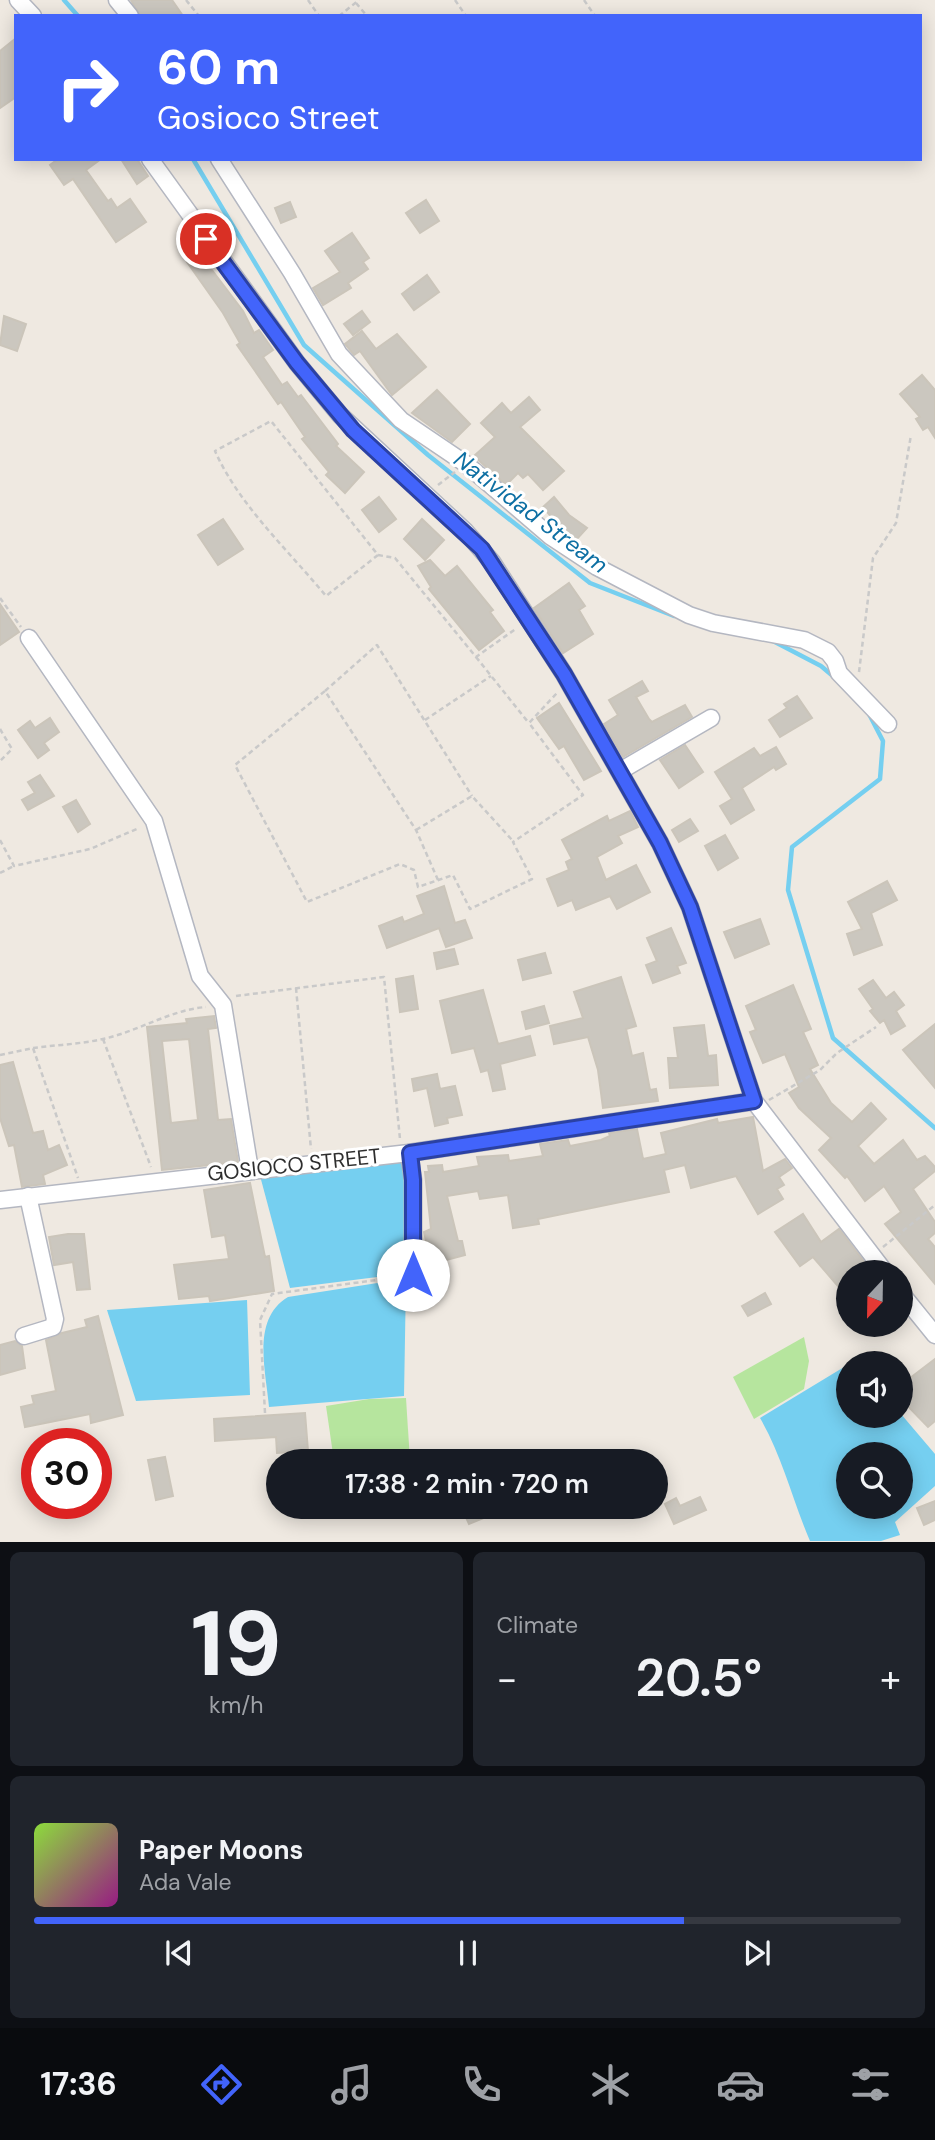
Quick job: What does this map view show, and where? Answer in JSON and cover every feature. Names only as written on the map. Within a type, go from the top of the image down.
[{"type":"street","points":[[18,0],[31,14]]},
{"type":"street","points":[[117,0],[129,14]]},
{"type":"street","points":[[151,161],[297,363],[353,430],[482,549],[564,674],[660,843],[690,907],[756,1103],[876,1260]]},
{"type":"street","points":[[220,161],[292,273],[339,354],[401,420],[466,464],[550,536],[597,567],[689,615],[713,623],[804,640],[828,652],[839,673],[888,724]]},
{"type":"street","points":[[29,638],[154,821],[200,976],[221,1002],[250,1170]]},
{"type":"street","points":[[620,771],[711,718]]},
{"type":"street","name":"GOSIOCO STREET","points":[[0,1200],[405,1151],[756,1103]]},
{"type":"street","points":[[405,1151],[413,1180],[413,1275]]},
{"type":"street","points":[[24,1336],[53,1326],[55,1319],[28,1196]]},
{"type":"street","points":[[914,1309],[935,1335]]},
{"type":"path","points":[[186,0],[197,14]]},
{"type":"path","points":[[341,14],[357,1]]},
{"type":"path","points":[[378,555],[326,596],[243,496],[225,472],[215,451],[271,421],[378,555],[395,558],[530,725],[583,795],[513,842]]},
{"type":"path","points":[[858,690],[873,558],[896,523],[911,435]]},
{"type":"path","points":[[435,487],[460,468]]},
{"type":"path","points":[[0,598],[29,638]]},
{"type":"path","points":[[476,657],[516,627],[523,638]]},
{"type":"path","points":[[377,645],[425,720],[472,796],[513,842],[532,879],[470,909],[453,875],[418,887],[414,870],[400,864],[307,902],[234,765],[377,645]]},
{"type":"path","points":[[425,720],[491,676]]},
{"type":"path","points":[[325,691],[416,830],[438,880]]},
{"type":"path","points":[[530,725],[557,693]]},
{"type":"path","points":[[0,729],[12,749],[0,761]]},
{"type":"path","points":[[416,830],[472,796]]},
{"type":"path","points":[[0,873],[14,866],[90,849],[154,821]]},
{"type":"path","points":[[0,840],[14,866]]},
{"type":"path","points":[[0,1055],[103,1039],[156,1023],[185,1008],[296,988],[384,977],[405,1151]]},
{"type":"path","points":[[296,988],[312,1158]]},
{"type":"path","points":[[756,1103],[820,1070],[838,1053],[876,1027]]},
{"type":"path","points":[[103,1039],[154,1176]]},
{"type":"path","points":[[33,1048],[80,1184]]},
{"type":"path","points":[[873,1256],[935,1205]]},
{"type":"path","points":[[265,1413],[260,1320],[272,1294],[413,1275]]},
{"type":"green space","points":[[804,1337],[809,1361],[804,1389],[754,1419],[733,1377]]},
{"type":"green space","points":[[406,1398],[409,1449],[332,1449],[326,1406],[369,1399]]},
{"type":"water","points":[[407,1159],[409,1273],[290,1288],[259,1172]]},
{"type":"water","points":[[406,1280],[404,1396],[269,1407],[264,1362],[265,1332],[276,1307],[288,1297]]},
{"type":"water","points":[[247,1300],[250,1395],[136,1401],[107,1310]]},
{"type":"water","points":[[836,1372],[836,1428],[913,1428],[935,1454],[935,1486],[913,1506],[913,1442],[836,1442],[836,1519],[898,1519],[895,1522],[900,1535],[881,1541],[810,1541],[760,1418]]},
{"type":"building","points":[[131,0],[172,0],[182,14],[139,14]]},
{"type":"building","points":[[14,40],[14,98],[0,108],[0,51]]},
{"type":"building","points":[[55,161],[98,161],[86,170],[108,201],[111,199],[117,208],[130,199],[146,222],[116,242],[73,179],[64,185],[50,165]]},
{"type":"building","points":[[122,161],[138,161],[148,176],[137,184]]},
{"type":"building","points":[[426,200],[439,221],[420,233],[406,213]]},
{"type":"building","points":[[290,202],[296,217],[281,223],[275,208]]},
{"type":"building","points":[[352,233],[369,258],[363,262],[368,269],[348,283],[351,288],[323,305],[313,288],[340,272],[325,251]]},
{"type":"building","points":[[199,253],[243,311],[254,333],[259,330],[273,350],[263,357],[282,385],[287,382],[298,397],[301,395],[338,444],[336,446],[364,472],[345,493],[326,475],[329,472],[302,439],[305,437],[281,402],[278,404],[237,345],[240,343],[223,313],[187,262]]},
{"type":"building","points":[[427,275],[439,292],[414,310],[402,294]]},
{"type":"building","points":[[362,311],[370,322],[353,335],[344,324]]},
{"type":"building","points":[[4,316],[26,324],[17,351],[0,345]]},
{"type":"building","points":[[362,331],[376,349],[397,334],[426,367],[392,395],[360,351],[354,355],[345,344]]},
{"type":"building","points":[[922,375],[935,390],[935,438],[928,427],[923,430],[916,419],[920,417],[900,394]]},
{"type":"building","points":[[437,390],[470,424],[452,442],[412,413]]},
{"type":"building","points":[[529,397],[540,410],[520,427],[564,471],[543,490],[528,474],[523,478],[518,473],[506,485],[474,456],[495,437],[481,423],[502,403],[511,413]]},
{"type":"building","points":[[379,497],[396,519],[379,532],[362,510]]},
{"type":"building","points":[[554,497],[569,515],[587,528],[576,540],[557,528],[559,526],[543,507]]},
{"type":"building","points":[[223,519],[243,549],[218,565],[198,535]]},
{"type":"building","points":[[422,519],[444,540],[425,560],[404,539]]},
{"type":"building","points":[[430,560],[445,576],[457,566],[493,610],[490,612],[504,631],[479,650],[429,589],[431,587],[418,566]]},
{"type":"building","points":[[569,583],[585,606],[579,610],[593,634],[563,653],[534,608]]},
{"type":"building","points":[[0,604],[19,632],[0,645]]},
{"type":"building","points":[[642,681],[648,691],[636,697],[652,722],[685,705],[692,717],[623,757],[604,724],[618,715],[609,700]]},
{"type":"building","points":[[797,696],[812,718],[780,737],[769,720],[787,708],[784,704]]},
{"type":"building","points":[[559,703],[601,771],[584,780],[564,746],[559,749],[537,718]]},
{"type":"building","points":[[50,718],[59,732],[44,743],[49,750],[38,758],[18,730],[30,721],[35,728]]},
{"type":"building","points":[[685,745],[703,772],[679,788],[660,760]]},
{"type":"building","points":[[776,747],[786,764],[776,770],[774,767],[742,788],[754,810],[731,824],[720,806],[732,799],[715,772],[754,748],[760,756]]},
{"type":"building","points":[[40,775],[54,796],[28,810],[22,800],[35,793],[28,782]]},
{"type":"building","points":[[76,800],[90,824],[78,832],[63,807]]},
{"type":"building","points":[[630,811],[638,827],[618,836],[622,843],[597,857],[606,880],[636,865],[650,892],[617,909],[610,896],[576,910],[572,900],[558,906],[547,879],[569,870],[566,862],[572,859],[562,840],[607,816],[609,821]]},
{"type":"building","points":[[690,819],[698,831],[679,842],[672,830]]},
{"type":"building","points":[[725,835],[738,858],[718,870],[705,846]]},
{"type":"building","points":[[887,881],[897,900],[871,913],[882,945],[854,955],[847,934],[862,929],[848,902]]},
{"type":"building","points":[[444,886],[455,923],[465,920],[472,938],[446,947],[439,928],[387,948],[379,926],[402,917],[404,922],[424,914],[417,896]]},
{"type":"building","points":[[760,919],[769,944],[735,958],[724,932]]},
{"type":"building","points":[[671,928],[686,963],[677,966],[680,973],[653,983],[646,965],[657,961],[647,938]]},
{"type":"building","points":[[454,949],[458,964],[437,969],[434,953]]},
{"type":"building","points":[[545,953],[551,973],[523,980],[518,960]]},
{"type":"building","points":[[413,976],[418,1009],[400,1012],[396,979]]},
{"type":"building","points":[[621,977],[636,1026],[626,1029],[632,1056],[643,1053],[650,1090],[656,1089],[658,1101],[603,1108],[598,1070],[588,1037],[554,1044],[550,1026],[583,1018],[574,992]]},
{"type":"building","points":[[873,980],[886,998],[894,992],[904,1005],[896,1011],[905,1026],[891,1034],[884,1020],[880,1023],[870,1011],[873,1009],[859,989]]},
{"type":"building","points":[[793,985],[811,1029],[803,1032],[818,1065],[810,1069],[831,1103],[852,1122],[871,1103],[886,1119],[858,1146],[874,1164],[903,1140],[917,1160],[925,1156],[935,1167],[935,1171],[913,1189],[935,1222],[935,1233],[928,1239],[935,1247],[935,1284],[885,1224],[901,1212],[884,1186],[865,1201],[847,1176],[845,1178],[819,1150],[831,1138],[799,1108],[789,1093],[799,1087],[785,1054],[763,1063],[750,1032],[756,1030],[746,1006]]},
{"type":"building","points":[[483,990],[498,1044],[530,1036],[535,1055],[500,1064],[505,1089],[493,1091],[488,1070],[481,1072],[474,1048],[452,1053],[440,1001]]},
{"type":"building","points":[[544,1006],[549,1023],[526,1029],[522,1012]]},
{"type":"building","points":[[214,1016],[216,1028],[208,1029],[218,1120],[231,1119],[238,1162],[162,1170],[147,1027],[187,1023],[186,1019]],"holes":[[[189,1039],[198,1120],[171,1123],[162,1041]]]},
{"type":"building","points":[[935,1024],[935,1088],[903,1050]]},
{"type":"building","points":[[704,1025],[708,1056],[716,1055],[718,1085],[670,1088],[668,1058],[678,1058],[674,1028]]},
{"type":"building","points":[[13,1062],[33,1133],[43,1131],[48,1150],[59,1145],[67,1165],[43,1175],[45,1184],[22,1187],[14,1145],[9,1146],[0,1118],[0,1065]]},
{"type":"building","points":[[437,1074],[440,1089],[455,1086],[462,1115],[447,1118],[448,1123],[435,1126],[427,1088],[414,1091],[412,1079]]},
{"type":"building","points":[[753,1117],[763,1171],[785,1159],[792,1168],[779,1177],[784,1185],[777,1189],[783,1199],[758,1214],[736,1176],[691,1188],[685,1165],[664,1170],[669,1192],[538,1219],[539,1224],[513,1228],[508,1195],[480,1199],[478,1191],[447,1196],[458,1241],[462,1241],[465,1255],[431,1264],[424,1232],[431,1229],[425,1172],[429,1172],[428,1166],[442,1165],[443,1172],[479,1166],[477,1157],[508,1155],[509,1161],[543,1156],[540,1144],[568,1140],[570,1146],[601,1140],[610,1136],[609,1133],[637,1129],[643,1159],[666,1154],[661,1133],[717,1119],[718,1123]]},
{"type":"building","points":[[250,1183],[265,1257],[269,1256],[274,1291],[210,1301],[209,1296],[179,1299],[174,1265],[229,1259],[225,1235],[212,1237],[204,1190]]},
{"type":"building","points":[[803,1214],[821,1242],[839,1229],[863,1260],[836,1260],[836,1284],[813,1257],[800,1266],[775,1232]]},
{"type":"building","points":[[84,1234],[90,1289],[77,1290],[73,1262],[54,1265],[49,1237]]},
{"type":"building","points":[[765,1293],[771,1304],[748,1316],[742,1306]]},
{"type":"building","points":[[98,1316],[123,1415],[91,1423],[90,1414],[25,1427],[21,1407],[34,1404],[32,1396],[56,1391],[46,1340],[87,1327],[85,1320]]},
{"type":"building","points":[[15,1341],[22,1346],[25,1368],[0,1375],[0,1345]]},
{"type":"building","points":[[935,1359],[935,1421],[928,1427],[913,1411],[913,1376]]},
{"type":"building","points":[[305,1413],[308,1449],[277,1449],[276,1437],[215,1441],[214,1419]]},
{"type":"building","points":[[165,1457],[173,1496],[156,1500],[148,1460]]},
{"type":"building","points":[[700,1497],[706,1510],[674,1524],[668,1511],[668,1502],[676,1498],[680,1506]]},
{"type":"building","points":[[935,1501],[935,1520],[924,1525],[917,1508]]},
{"type":"building","points":[[467,1519],[481,1519],[469,1524]]},
{"type":"waterway","name":"Natividad Stream","points":[[64,0],[76,14]]},
{"type":"waterway","name":"Natividad Stream","points":[[194,161],[304,345],[428,455],[590,583],[674,616]]},
{"type":"waterway","name":"Natividad Stream","points":[[773,641],[821,666],[834,677]]},
{"type":"waterway","name":"Natividad Stream","points":[[869,714],[883,741],[880,779],[792,847],[788,890],[833,1038],[935,1128]]},
{"type":"route","points":[[206,239],[297,363],[353,430],[482,549],[564,674],[660,843],[690,907],[754,1101],[410,1153],[413,1180],[413,1275]]}]
